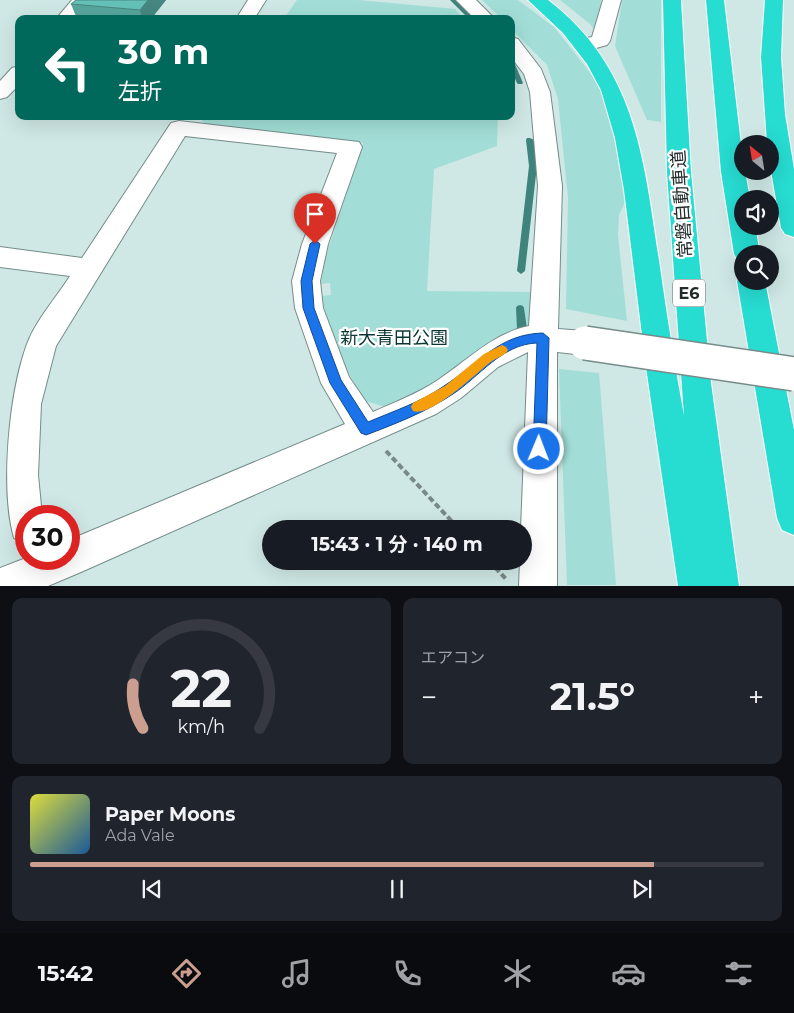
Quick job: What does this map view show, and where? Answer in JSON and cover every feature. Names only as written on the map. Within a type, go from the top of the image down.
[{"type":"highway","points":[[537,0],[572,30],[583,44],[611,88],[625,132],[661,373],[697,586]]},
{"type":"highway","name":"常磐自動車道","points":[[672,0],[680,172],[696,383],[721,586]]},
{"type":"highway","points":[[715,0],[733,172],[745,245]]},
{"type":"highway","points":[[774,0],[771,27],[772,103],[780,158],[794,228]]},
{"type":"highway","points":[[753,290],[794,518]]},
{"type":"street","points":[[69,15],[82,0]]},
{"type":"street","points":[[248,15],[257,0]]},
{"type":"street","points":[[465,0],[482,15]]},
{"type":"street","points":[[583,44],[600,41],[612,0]]},
{"type":"street","points":[[515,48],[534,73],[540,92],[550,186],[540,410],[538,586]]},
{"type":"street","points":[[0,93],[15,76]]},
{"type":"street","points":[[24,505],[21,475],[25,404],[42,343],[183,122],[351,147],[315,244],[306,281],[308,308],[336,383],[366,429]]},
{"type":"street","points":[[0,257],[88,269]]},
{"type":"street","points":[[80,554],[425,404],[450,390],[488,358],[528,338],[585,343],[794,374]]},
{"type":"path","points":[[366,429],[451,520]]},
{"type":"path","points":[[497,570],[512,586]]},
{"type":"green space","points":[[297,0],[359,0],[455,9],[460,15],[286,15]]},
{"type":"green space","points":[[482,0],[518,0],[554,27],[600,85],[615,117],[627,198],[619,215],[618,235],[627,321],[566,309],[568,198],[558,99],[547,65],[515,33],[515,15],[498,15]]},
{"type":"green space","points":[[560,0],[601,0],[599,31],[595,31],[590,24]]},
{"type":"green space","points":[[622,0],[661,0],[661,122],[647,120],[615,46]]},
{"type":"green space","name":"新大青田公園","points":[[202,120],[498,120],[497,146],[434,169],[427,291],[534,292],[530,323],[516,335],[403,400],[386,407],[365,401],[336,352],[321,296],[331,295],[330,283],[321,284],[325,259],[363,143],[206,125]]},
{"type":"green space","points":[[559,369],[599,373],[616,585],[567,585]]},
{"type":"building","points":[[76,0],[148,0],[140,10],[71,4]]},
{"type":"waterway","points":[[453,0],[469,15]]},
{"type":"waterway","points":[[515,71],[520,83]]},
{"type":"waterway","points":[[521,271],[533,166],[530,140]]},
{"type":"waterway","points":[[520,308],[522,329]]},
{"type":"slow traffic","points":[[417,407],[450,390],[488,358],[502,350]]},
{"type":"route","points":[[315,244],[306,281],[308,308],[336,383],[366,429],[425,404],[450,390],[488,358],[507,347],[528,338],[543,338],[539,449]]}]
